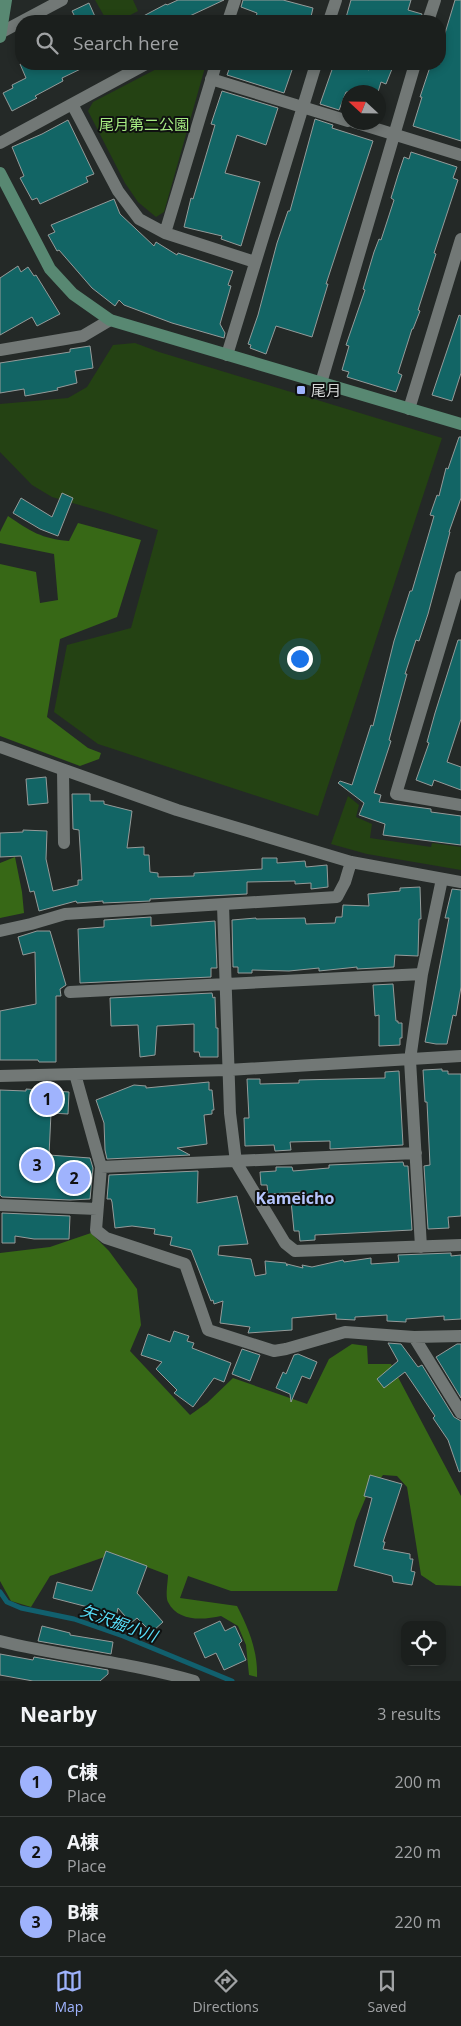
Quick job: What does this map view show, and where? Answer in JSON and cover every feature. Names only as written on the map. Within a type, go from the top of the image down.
[{"type":"street","points":[[0,34],[6,0]]},
{"type":"street","points":[[35,15],[62,0]]},
{"type":"street","points":[[229,15],[235,0]]},
{"type":"street","points":[[331,15],[336,0]]},
{"type":"street","points":[[430,15],[434,0]]},
{"type":"street","points":[[0,34],[15,26]]},
{"type":"street","points":[[0,143],[135,70]]},
{"type":"street","points":[[165,233],[214,70]]},
{"type":"street","points":[[227,355],[314,70]]},
{"type":"street","points":[[321,383],[414,70]]},
{"type":"street","points":[[211,79],[341,119]]},
{"type":"street","points":[[72,104],[118,191],[139,219],[165,233],[255,262]]},
{"type":"street","points":[[379,130],[461,155]]},
{"type":"street","points":[[0,174],[50,269],[73,294],[90,308],[110,320],[461,424]]},
{"type":"street","points":[[409,409],[461,239]]},
{"type":"street","points":[[0,350],[84,336],[110,320]]},
{"type":"street","points":[[461,577],[396,794],[461,805]]},
{"type":"street","points":[[0,747],[177,810],[351,862],[461,882]]},
{"type":"street","points":[[63,770],[64,843]]},
{"type":"street","points":[[0,931],[65,914],[337,897],[345,882],[351,862]]},
{"type":"street","points":[[421,1247],[410,1060],[422,974],[442,879]]},
{"type":"street","points":[[223,905],[230,1113],[236,1162],[285,1244],[295,1251],[461,1244]]},
{"type":"street","points":[[70,992],[422,974]]},
{"type":"street","points":[[0,1076],[228,1070],[461,1056]]},
{"type":"street","points":[[75,1074],[101,1167],[96,1230],[106,1238],[185,1264],[208,1330],[274,1351],[345,1332],[414,1337],[461,1336]]},
{"type":"street","points":[[101,1167],[416,1153]]},
{"type":"street","points":[[0,1205],[97,1209]]},
{"type":"street","points":[[414,1337],[461,1413]]},
{"type":"street","points":[[0,1640],[34,1649],[122,1664],[194,1681]]},
{"type":"green space","points":[[95,0],[133,0],[138,11],[130,15],[104,15]]},
{"type":"green space","name":"尾月第二公園","points":[[154,70],[204,70],[164,212],[156,217],[138,202],[125,183],[88,111],[93,102]]},
{"type":"green space","points":[[135,343],[159,352],[442,438],[318,816],[98,744],[54,712],[67,645],[131,628],[158,530],[52,497],[32,485],[0,452],[0,404],[68,398],[87,387],[113,345]]},
{"type":"green space","points":[[8,516],[37,533],[60,540],[69,541],[78,523],[141,540],[117,617],[60,639],[47,717],[88,748],[101,753],[99,759],[80,766],[0,736],[0,564],[36,572],[40,603],[58,600],[54,554],[0,543],[0,532]]},
{"type":"green space","points":[[348,796],[359,805],[356,817],[372,824],[370,838],[431,847],[432,843],[461,847],[461,870],[367,854],[331,844]]},
{"type":"green space","points":[[15,857],[24,913],[0,918],[0,863]]},
{"type":"green space","points":[[91,1233],[109,1251],[137,1289],[141,1325],[130,1351],[190,1415],[207,1403],[233,1378],[307,1404],[329,1359],[352,1344],[367,1346],[368,1364],[391,1364],[461,1496],[461,1586],[436,1585],[421,1575],[407,1487],[397,1476],[383,1475],[366,1497],[356,1521],[337,1591],[231,1591],[188,1576],[180,1598],[237,1606],[252,1641],[257,1677],[249,1675],[246,1645],[238,1626],[221,1616],[199,1619],[178,1613],[172,1609],[167,1599],[168,1575],[113,1554],[50,1576],[31,1607],[11,1601],[0,1581],[0,1253],[50,1247]]},
{"type":"building","points":[[178,0],[224,0],[192,15],[145,15]]},
{"type":"building","points":[[243,0],[283,0],[313,8],[311,15],[256,15],[257,13],[241,7]]},
{"type":"building","points":[[351,0],[411,0],[408,10],[422,14],[422,15],[347,15]]},
{"type":"building","points":[[455,0],[461,0],[461,141],[413,126],[429,70],[446,70],[446,30]]},
{"type":"building","points":[[89,3],[94,15],[74,15],[72,11]]},
{"type":"building","points":[[23,70],[79,70],[62,78],[63,81],[35,96],[37,98],[12,111],[3,93],[13,88],[12,85],[26,78]]},
{"type":"building","points":[[229,70],[292,70],[284,93],[227,75]]},
{"type":"building","points":[[332,70],[392,70],[386,84],[381,82],[380,85],[341,85],[341,105],[339,110],[320,104]]},
{"type":"building","points":[[222,91],[278,108],[266,145],[237,135],[225,173],[260,182],[241,246],[221,239],[222,236],[184,227],[191,198],[193,199],[215,125],[211,124]]},
{"type":"building","points":[[315,119],[333,125],[332,128],[373,141],[326,284],[328,284],[312,337],[276,326],[266,354],[250,348],[251,345],[248,344],[258,315],[277,243],[288,211],[290,211]]},
{"type":"building","points":[[68,120],[94,174],[86,177],[88,182],[40,204],[37,198],[32,200],[20,178],[24,176],[12,147]]},
{"type":"building","points":[[411,152],[457,167],[453,178],[458,180],[434,253],[436,254],[418,310],[420,311],[412,329],[398,373],[402,375],[396,392],[347,377],[349,372],[342,370],[349,346],[346,345],[365,290],[363,289],[374,252],[379,239],[381,240],[394,200],[391,198],[398,175],[404,157],[409,159]]},
{"type":"building","points":[[114,199],[120,214],[154,246],[156,242],[177,255],[178,253],[233,271],[228,285],[231,286],[220,324],[225,333],[224,338],[172,323],[124,305],[119,300],[115,306],[92,288],[59,250],[57,251],[48,235],[55,232],[51,225]]},
{"type":"building","points":[[18,266],[21,272],[28,267],[34,276],[36,275],[60,314],[37,326],[32,317],[0,335],[0,278]]},
{"type":"building","points":[[459,315],[461,316],[461,373],[452,401],[432,395]]},
{"type":"building","points":[[90,346],[93,368],[75,371],[77,383],[57,388],[58,390],[25,396],[24,389],[0,393],[0,363],[70,352],[70,349]]},
{"type":"building","points":[[459,437],[461,437],[461,498],[449,532],[428,614],[419,641],[416,640],[405,674],[407,674],[389,740],[391,741],[374,793],[381,795],[379,802],[431,809],[431,812],[461,816],[461,845],[383,835],[385,824],[359,815],[364,803],[338,783],[340,781],[352,785],[371,725],[373,726],[394,641],[410,591],[412,591],[434,516],[430,515],[437,495],[439,496],[446,468],[448,469]]},
{"type":"building","points":[[62,493],[73,498],[58,536],[40,529],[13,513],[21,498],[52,517]]},
{"type":"building","points":[[458,640],[461,640],[461,719],[447,762],[461,767],[461,790],[434,780],[432,786],[416,780],[429,743],[427,742],[435,713]]},
{"type":"building","points":[[46,777],[48,803],[28,805],[26,779]]},
{"type":"building","points":[[72,794],[90,794],[90,801],[104,801],[104,804],[132,811],[127,848],[144,847],[144,855],[149,855],[150,872],[158,873],[158,877],[194,876],[194,873],[262,869],[262,858],[277,858],[277,863],[305,861],[306,867],[327,865],[328,887],[311,889],[311,883],[295,884],[295,881],[247,882],[247,894],[103,903],[103,901],[77,903],[76,901],[39,911],[34,891],[30,892],[21,856],[0,857],[0,833],[23,832],[23,830],[47,831],[46,859],[53,891],[78,885],[78,880],[82,880],[79,830],[73,829]]},
{"type":"building","points":[[420,887],[421,919],[419,919],[418,956],[395,955],[394,967],[357,969],[357,967],[319,971],[319,968],[289,971],[252,970],[252,973],[238,973],[238,967],[233,967],[232,920],[305,918],[306,924],[335,923],[336,917],[342,917],[343,905],[369,906],[368,894],[400,891],[400,888]]},
{"type":"building","points":[[452,889],[461,890],[461,987],[456,1016],[453,1015],[447,1044],[436,1044],[425,1042],[449,918],[445,918]]},
{"type":"building","points":[[151,917],[151,926],[215,921],[217,968],[211,968],[211,977],[80,983],[78,929],[104,927],[104,920]]},
{"type":"building","points":[[37,931],[50,931],[66,985],[60,989],[61,996],[56,996],[56,1062],[0,1060],[0,1011],[36,1004],[35,952],[23,955],[18,937]]},
{"type":"building","points":[[393,984],[396,1021],[402,1023],[402,1038],[400,1038],[400,1045],[379,1046],[379,1015],[375,1016],[373,985]]},
{"type":"building","points":[[212,993],[213,998],[215,997],[216,1028],[218,1028],[218,1057],[200,1057],[199,1052],[194,1052],[194,1024],[157,1026],[155,1055],[140,1057],[138,1025],[111,1026],[110,998]]},
{"type":"building","points":[[442,1069],[442,1071],[448,1071],[448,1074],[461,1074],[461,1216],[448,1217],[449,1228],[428,1229],[424,1166],[430,1165],[427,1102],[425,1102],[423,1070]]},
{"type":"building","points":[[399,1071],[403,1145],[330,1149],[330,1141],[290,1142],[291,1150],[275,1151],[274,1145],[245,1146],[244,1118],[249,1118],[247,1079],[260,1079],[260,1084],[299,1083],[299,1080],[385,1078],[385,1072]]},
{"type":"building","points":[[209,1082],[209,1090],[212,1090],[214,1110],[212,1110],[212,1114],[204,1115],[207,1144],[177,1148],[190,1155],[107,1159],[104,1123],[96,1100],[134,1085],[146,1086],[146,1088]]},
{"type":"building","points":[[26,1089],[69,1092],[68,1114],[51,1113],[49,1155],[90,1158],[93,1168],[90,1199],[2,1197],[0,1195],[0,1090],[26,1091]]},
{"type":"building","points":[[403,1162],[404,1166],[408,1166],[412,1230],[315,1235],[315,1240],[300,1241],[299,1231],[294,1231],[291,1201],[304,1192],[268,1194],[267,1185],[261,1185],[260,1172],[276,1171],[276,1167],[292,1167],[293,1171],[329,1168],[329,1165]]},
{"type":"building","points":[[198,1171],[197,1203],[237,1196],[248,1244],[219,1246],[218,1255],[251,1259],[255,1276],[266,1274],[265,1261],[286,1263],[287,1266],[287,1264],[303,1268],[302,1265],[312,1267],[343,1260],[344,1262],[371,1258],[371,1264],[399,1262],[398,1255],[451,1253],[451,1256],[461,1255],[461,1319],[444,1320],[444,1316],[406,1319],[406,1322],[387,1321],[387,1315],[355,1317],[355,1320],[336,1319],[336,1314],[292,1318],[292,1330],[248,1333],[250,1327],[220,1323],[223,1301],[214,1304],[213,1300],[211,1301],[191,1250],[170,1245],[172,1237],[154,1234],[155,1229],[132,1226],[115,1228],[112,1202],[111,1199],[107,1199],[109,1175]]},
{"type":"building","points":[[2,1213],[70,1216],[69,1239],[34,1239],[15,1236],[15,1243],[2,1243]]},
{"type":"building","points":[[174,1331],[189,1336],[187,1341],[194,1343],[192,1348],[231,1363],[224,1382],[214,1378],[193,1407],[174,1393],[177,1390],[156,1369],[162,1362],[141,1355],[148,1334],[170,1342]]},
{"type":"building","points":[[388,1343],[401,1344],[418,1367],[422,1365],[454,1417],[461,1421],[461,1471],[459,1472],[448,1440],[433,1418],[435,1416],[405,1372],[384,1388],[377,1379],[398,1361]]},
{"type":"building","points":[[457,1344],[461,1344],[461,1398],[436,1357]]},
{"type":"building","points":[[242,1349],[260,1355],[250,1381],[232,1374]]},
{"type":"building","points":[[298,1354],[317,1362],[310,1379],[302,1376],[291,1402],[290,1394],[276,1388],[283,1372],[286,1374],[294,1355]]},
{"type":"building","points":[[370,1475],[402,1484],[383,1542],[385,1542],[383,1549],[410,1554],[410,1559],[413,1559],[411,1571],[415,1572],[412,1585],[393,1582],[392,1576],[354,1566],[372,1498],[364,1496]]},
{"type":"building","points":[[106,1551],[147,1566],[137,1593],[163,1622],[153,1631],[148,1629],[137,1618],[131,1623],[118,1608],[116,1618],[88,1607],[53,1598],[57,1582],[92,1591]]},
{"type":"building","points":[[220,1621],[225,1631],[235,1626],[242,1641],[239,1644],[246,1660],[224,1670],[216,1653],[205,1658],[194,1633]]},
{"type":"building","points":[[42,1626],[70,1633],[70,1635],[113,1642],[111,1654],[38,1641]]},
{"type":"building","points":[[0,1654],[33,1660],[34,1657],[108,1670],[108,1674],[100,1681],[33,1681],[0,1675]]},
{"type":"waterway","name":"矢沢掘小川","points":[[0,1592],[7,1602],[21,1608],[74,1619],[123,1636],[232,1681]]},
{"type":"place","name":"尾月","points":[[301,390]]},
{"type":"place","name":"C棟","points":[[47,1099]]},
{"type":"place","name":"B棟","points":[[37,1165]]},
{"type":"place","name":"A棟","points":[[74,1178]]},
{"type":"district","name":"Kameicho","points":[[295,1198]]}]
